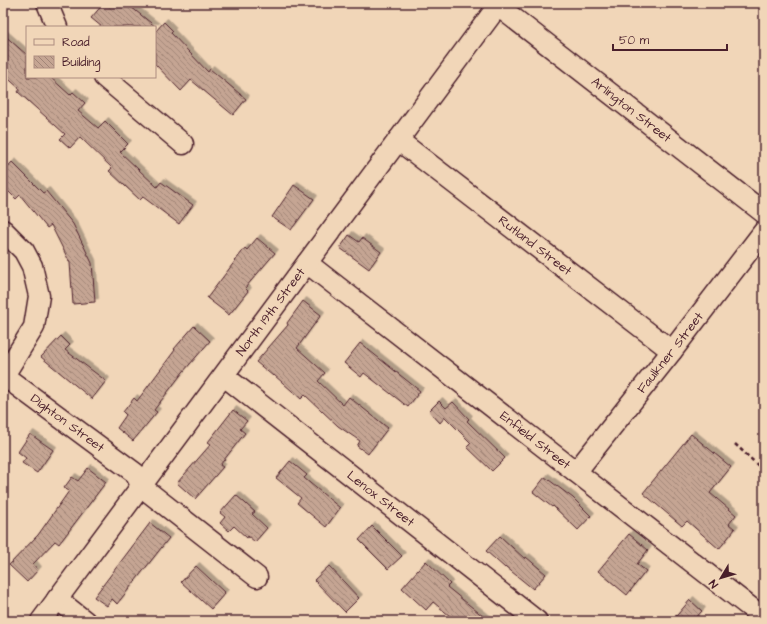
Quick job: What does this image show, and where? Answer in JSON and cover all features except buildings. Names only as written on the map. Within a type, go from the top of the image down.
[{"type":"street","points":[[47,3],[57,26]]},
{"type":"street","name":"North 19th Street","points":[[41,621],[142,487],[499,4]]},
{"type":"street","name":"Arlington Street","points":[[499,4],[764,213]]},
{"type":"street","points":[[105,78],[183,144]]},
{"type":"street","name":"Rutland Street","points":[[398,140],[672,351]]},
{"type":"street","name":"Dighton Street","points":[[3,230],[24,251],[32,266],[39,296],[34,327],[4,376],[135,473],[142,487],[256,576]]},
{"type":"street","name":"Faulkner Street","points":[[576,472],[672,351],[764,231]]},
{"type":"street","name":"Enfield Street","points":[[307,263],[764,618]]},
{"type":"street","name":"Lenox Street","points":[[224,376],[537,621]]},
{"type":"street","points":[[57,599],[85,621]]},
{"type":"path","points":[[735,444],[764,471]]}]
